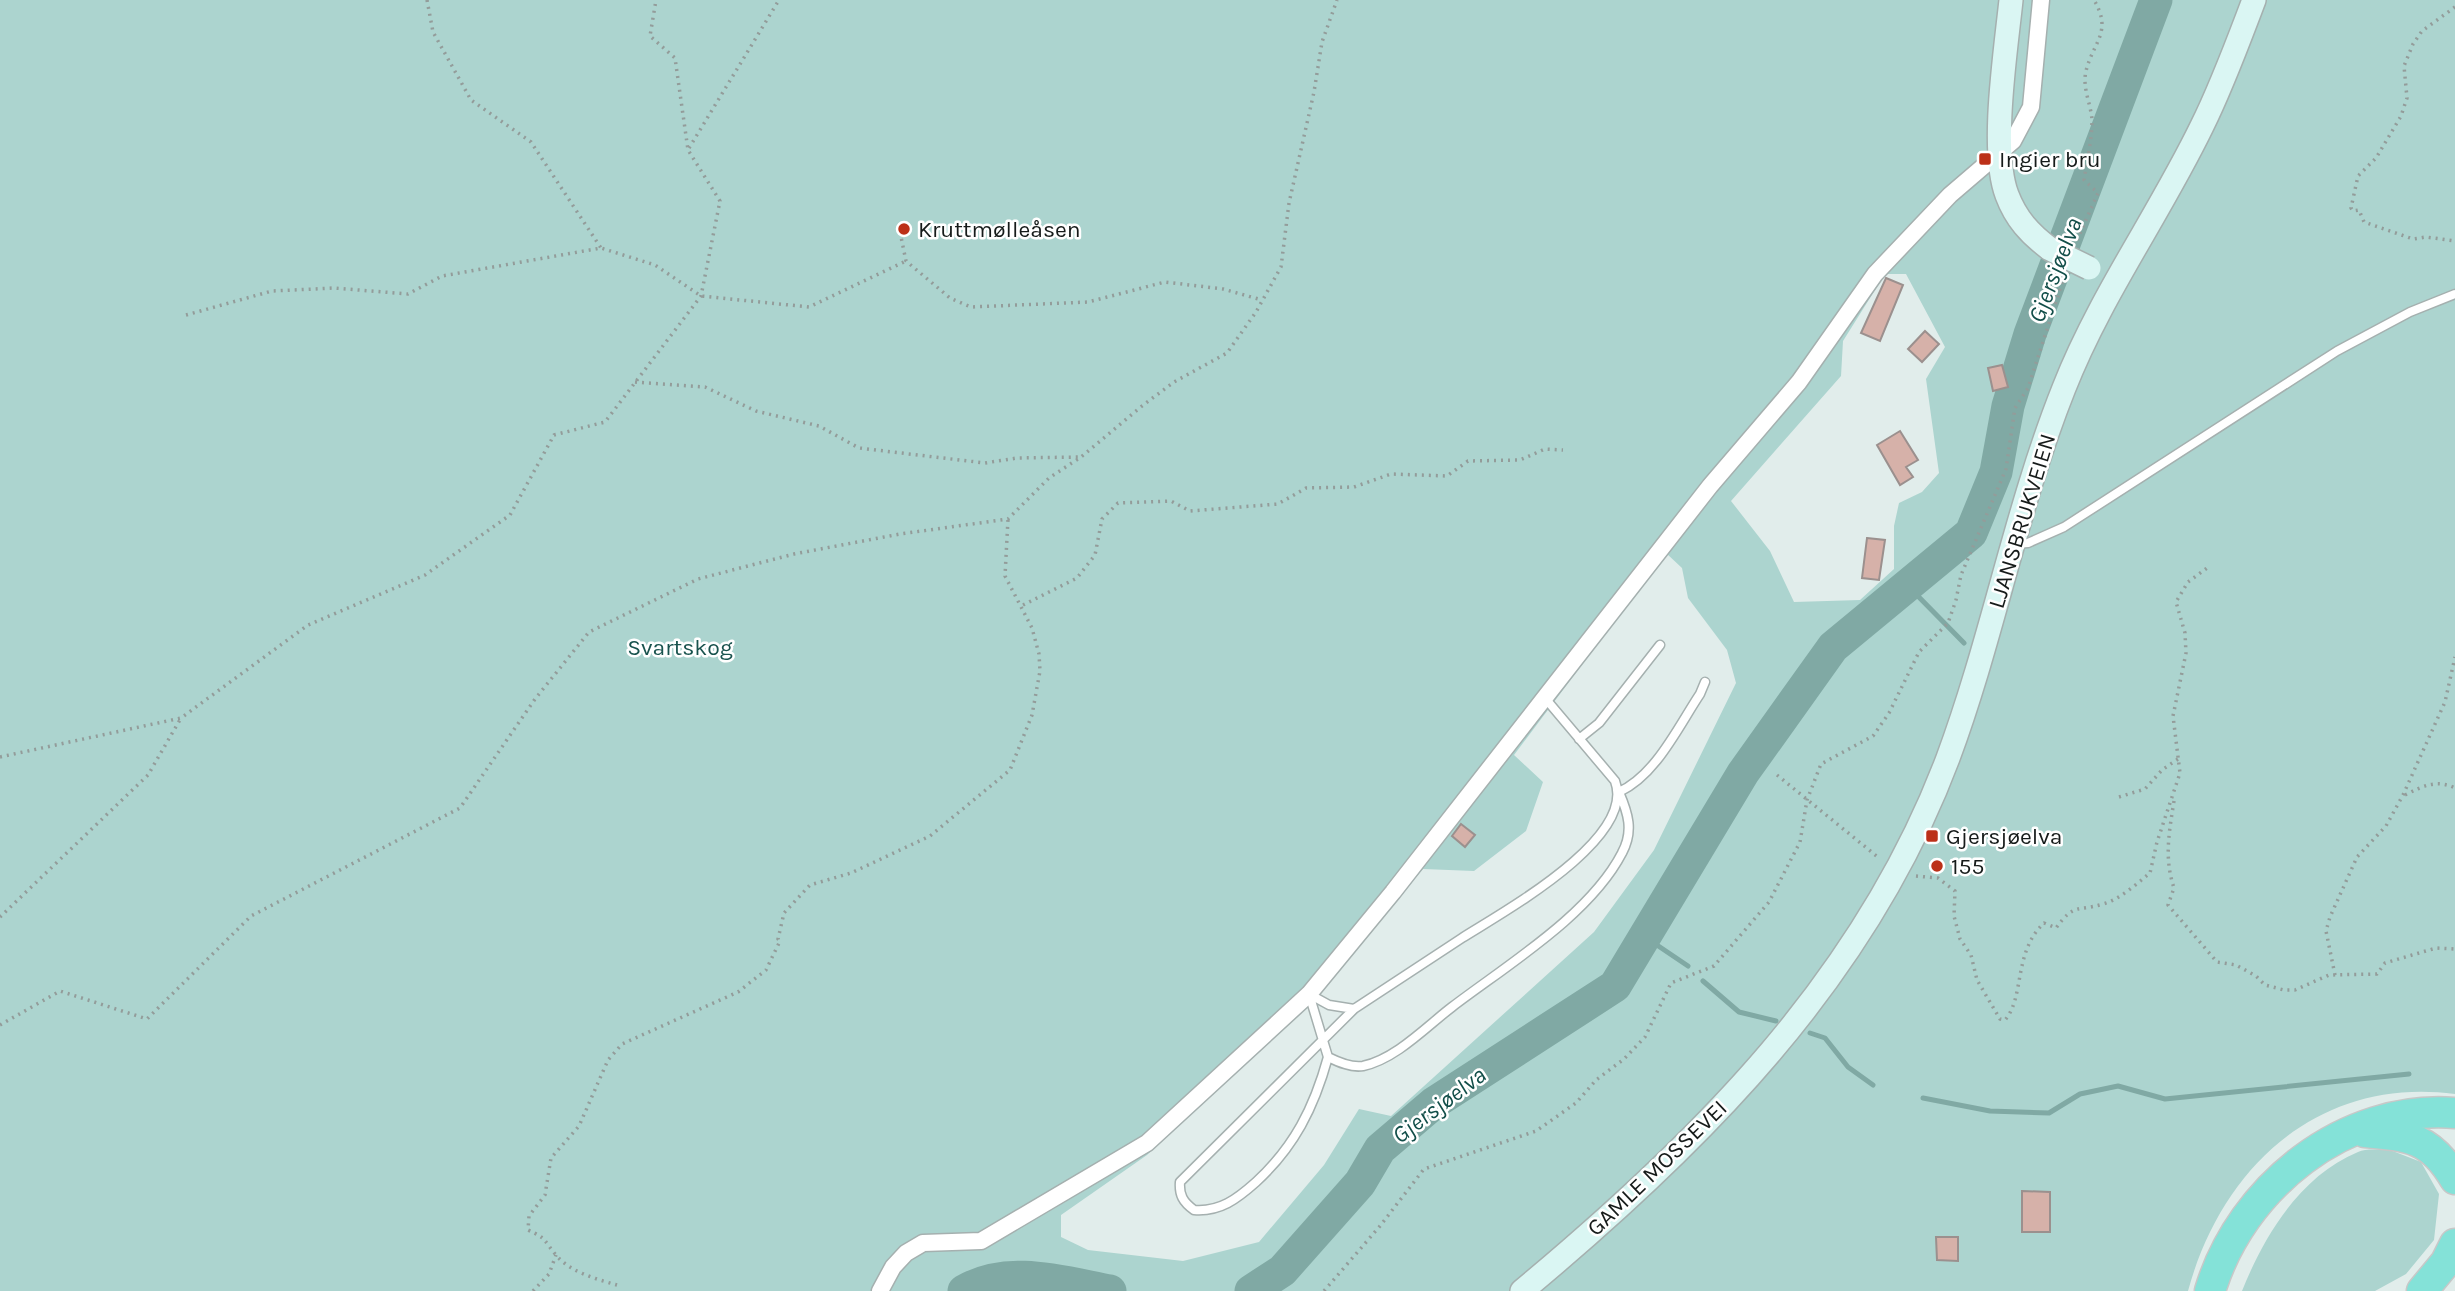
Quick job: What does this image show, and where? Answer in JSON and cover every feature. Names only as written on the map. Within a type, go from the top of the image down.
[{"type":"highway","points":[[2210,1291],[2238,1230],[2273,1185],[2311,1153],[2384,1118],[2416,1112],[2455,1113]]},
{"type":"highway","points":[[2354,1131],[2408,1136],[2429,1146],[2444,1161],[2455,1179]]},
{"type":"highway","points":[[2422,1291],[2446,1262],[2455,1244]]},
{"type":"main road","points":[[2011,0],[2000,154],[2006,192],[2012,208],[2024,226],[2050,249],[2116,281]]},
{"type":"main road","name":"LJANSBRUKVEIEN","points":[[1784,1037],[1842,962],[1896,872],[1948,758],[2062,392],[2116,281],[2202,126],[2254,0]]},
{"type":"main road","name":"GAMLE MOSSEVEI","points":[[1521,1291],[1687,1144],[1784,1037]]},
{"type":"street","points":[[880,1291],[892,1267],[906,1252],[923,1243],[981,1241],[1147,1143],[1309,993],[1710,486],[1799,382],[1875,274],[1950,195],[2000,154],[2025,123],[2031,107],[2041,0]]},
{"type":"lane","points":[[2015,544],[2028,543],[2064,527],[2337,351],[2410,312],[2455,294]]},
{"type":"lane","points":[[1579,739],[1599,723],[1660,645]]},
{"type":"lane","points":[[1309,993],[1322,1040],[1328,1057],[1302,1127],[1282,1158],[1243,1194],[1222,1208],[1194,1210],[1185,1204],[1179,1193],[1180,1182],[1322,1040],[1354,1009],[1556,876],[1601,832],[1612,814],[1619,792],[1638,782],[1654,762],[1700,694],[1705,682]]},
{"type":"lane","points":[[1328,1057],[1343,1064],[1362,1066],[1378,1060],[1555,928],[1590,895],[1623,852],[1629,832],[1629,815],[1615,781],[1545,698]]},
{"type":"lane","points":[[1309,993],[1329,1005],[1354,1009]]},
{"type":"path","points":[[428,0],[433,32],[471,100],[531,142],[601,248]]},
{"type":"path","points":[[0,917],[148,775],[181,718],[308,625],[425,575],[510,515],[554,435],[605,422],[701,296],[720,201],[688,150],[675,58],[649,36],[656,0]]},
{"type":"path","points":[[688,150],[779,0]]},
{"type":"path","points":[[0,1025],[60,991],[147,1020],[251,916],[460,808],[535,699],[589,632],[698,579],[794,554],[900,534],[1008,519],[1049,478],[1081,457],[1174,382],[1227,353],[1281,267],[1289,203],[1314,92],[1322,41],[1337,0]]},
{"type":"path","points":[[2094,0],[2103,15],[2101,41],[2086,72],[2086,91],[2092,118],[2085,181],[2098,192]]},
{"type":"path","points":[[2455,7],[2422,31],[2413,44],[2404,66],[2407,98],[2401,116],[2376,158],[2358,176],[2351,208],[2353,211],[2360,210],[2364,222],[2413,239],[2426,237],[2455,241]]},
{"type":"path","points":[[900,232],[906,261],[950,298],[971,307],[1088,302],[1165,282],[1223,289],[1262,300]]},
{"type":"path","points":[[186,315],[272,291],[334,288],[408,294],[442,276],[601,248],[655,265],[701,296],[809,307],[906,261]]},
{"type":"path","points":[[1324,1291],[1380,1226],[1424,1169],[1536,1131],[1576,1103],[1596,1080],[1624,1059],[1645,1037],[1671,983],[1714,966],[1769,902],[1800,842],[1807,800],[1821,764],[1873,736],[1889,713],[1919,652],[1945,627],[1956,600],[1961,575],[2006,469],[2015,408],[2028,388],[2037,363]]},
{"type":"path","points":[[634,382],[705,387],[756,411],[819,426],[859,448],[985,463],[1017,458],[1081,457]]},
{"type":"path","points":[[1023,605],[1077,578],[1095,555],[1102,519],[1118,503],[1171,501],[1190,511],[1278,504],[1306,488],[1354,486],[1391,474],[1447,476],[1468,461],[1520,460],[1545,449],[1563,450]]},
{"type":"path","points":[[617,1285],[588,1277],[556,1255],[549,1241],[527,1230],[529,1216],[545,1195],[551,1158],[579,1126],[601,1073],[622,1044],[738,992],[766,970],[780,941],[778,939],[784,913],[810,884],[872,865],[930,836],[1010,770],[1032,715],[1040,671],[1039,654],[1023,605],[1005,576],[1008,519]]},
{"type":"path","points":[[2207,568],[2188,582],[2176,601],[2185,633],[2186,653],[2172,716],[2180,773],[2167,846],[2169,879],[2174,888],[2168,905],[2171,912],[2217,962],[2236,965],[2256,976],[2265,985],[2295,990],[2335,975],[2377,974],[2385,963],[2437,948],[2455,949]]},
{"type":"path","points":[[2335,975],[2326,931],[2330,917],[2357,857],[2386,826],[2403,795],[2445,702],[2455,657]]},
{"type":"path","points":[[0,757],[181,718]]},
{"type":"path","points":[[2119,797],[2146,789],[2162,771],[2178,759]]},
{"type":"path","points":[[1777,775],[1896,872],[1938,878],[1955,891],[1954,916],[1960,939],[1971,955],[1977,980],[2003,1021],[2012,1009],[2030,937],[2044,923],[2056,929],[2068,912],[2087,905],[2102,905],[2150,873],[2157,842],[2176,792]]},
{"type":"path","points":[[2403,795],[2430,783],[2445,783],[2455,788]]},
{"type":"path","points":[[533,1291],[549,1274],[556,1255]]},
{"type":"green space","name":"Svartskog","points":[[0,0],[2455,0],[2455,1094],[2406,1092],[2361,1100],[2320,1115],[2284,1139],[2252,1169],[2225,1205],[2204,1246],[2188,1291],[0,1291]],"holes":[[[1885,274],[1906,274],[1945,347],[1926,379],[1939,473],[1922,492],[1899,503],[1894,526],[1894,569],[1860,600],[1794,602],[1770,551],[1731,501],[1841,376],[1843,341]],[[1666,553],[1682,568],[1688,598],[1727,650],[1736,683],[1654,850],[1594,932],[1391,1116],[1359,1109],[1324,1165],[1259,1242],[1183,1261],[1088,1250],[1061,1237],[1061,1215],[1147,1155],[1314,997],[1423,869],[1474,871],[1526,831],[1543,782],[1514,755]]]},
{"type":"green space","points":[[2390,1150],[2421,1162],[2439,1194],[2434,1240],[2406,1274],[2375,1291],[2242,1291],[2273,1229],[2286,1210],[2318,1176],[2358,1152]]},
{"type":"building","points":[[1886,278],[1903,285],[1880,341],[1861,333]]},
{"type":"building","points":[[1925,331],[1939,344],[1922,362],[1908,349]]},
{"type":"building","points":[[2002,365],[2008,387],[1993,391],[1988,368]]},
{"type":"building","points":[[1900,431],[1918,460],[1906,467],[1913,477],[1900,485],[1877,445]]},
{"type":"building","points":[[1867,538],[1885,540],[1879,580],[1862,578]]},
{"type":"building","points":[[1461,824],[1475,835],[1465,847],[1452,836]]},
{"type":"building","points":[[2022,1191],[2050,1192],[2050,1232],[2022,1232]]},
{"type":"building","points":[[1936,1237],[1958,1237],[1958,1261],[1937,1260]]},
{"type":"waterway","name":"Gjersjøelva","points":[[1251,1291],[1282,1271],[1360,1183],[1380,1149],[1434,1103],[1615,986],[1743,773],[1833,647],[1971,533],[1996,472],[2008,406],[2030,334],[2156,0]]},
{"type":"waterway","points":[[1908,586],[1964,643]]},
{"type":"waterway","points":[[1645,937],[1688,966]]},
{"type":"waterway","points":[[1703,981],[1739,1012],[1776,1021]]},
{"type":"waterway","points":[[1810,1033],[1825,1038],[1848,1067],[1873,1085]]},
{"type":"waterway","points":[[1923,1098],[1990,1111],[2049,1113],[2080,1094],[2118,1086],[2165,1099],[2409,1074]]},
{"type":"waterway","name":"Gjersjøelva","points":[[964,1291],[981,1283],[1017,1277],[1054,1280],[1110,1291]]},
{"type":"place","name":"Ingier bru","points":[[1985,159]]},
{"type":"place","name":"Kruttmølleåsen","points":[[904,229]]},
{"type":"place","name":"Gjersjøelva","points":[[1932,836]]},
{"type":"place","name":"155","points":[[1937,866]]}]
